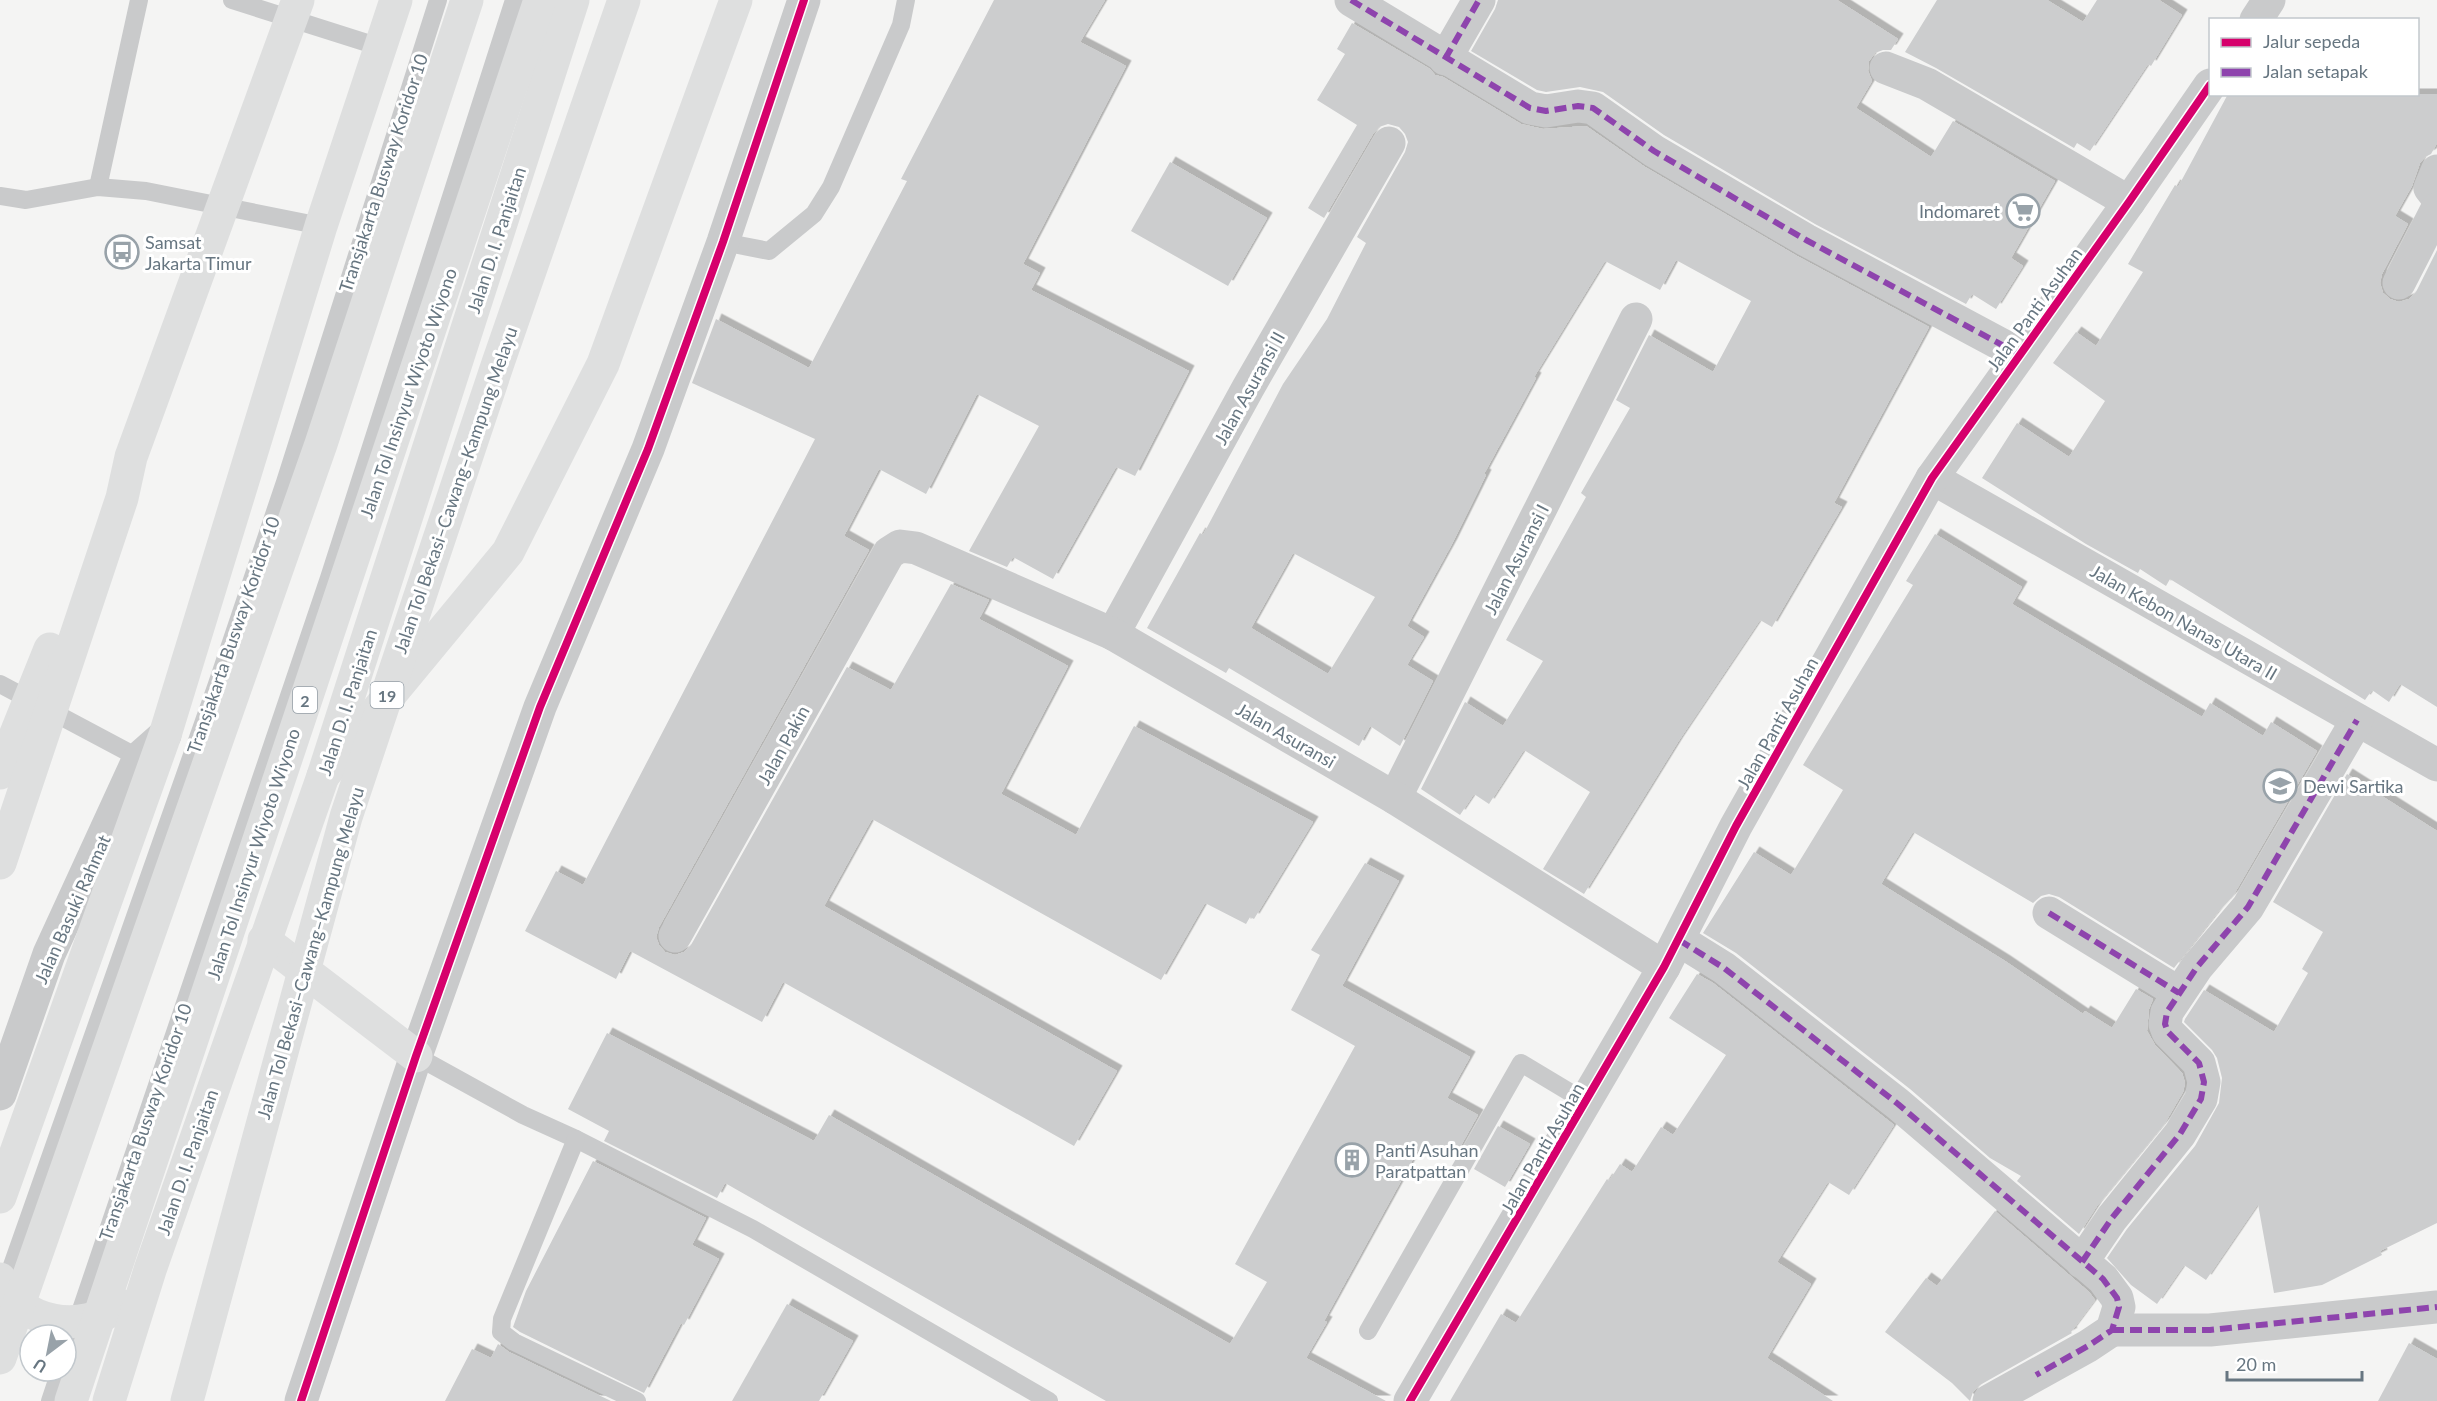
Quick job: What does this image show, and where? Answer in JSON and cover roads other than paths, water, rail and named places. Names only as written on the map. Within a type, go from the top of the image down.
[{"type":"highway","points":[[0,863],[122,498],[131,457],[298,0]]},
{"type":"highway","points":[[0,1197],[165,735],[321,226],[396,0]]},
{"type":"highway","points":[[0,1358],[321,444],[467,0]]},
{"type":"highway","name":"Jalan Tol Insinyur Wiyoto Wiyono","points":[[71,1401],[540,0]]},
{"type":"highway","name":"Jalan D. I. Panjaitan","points":[[108,1401],[150,1270],[323,776],[573,0]]},
{"type":"highway","name":"Jalan Tol Bekasi–Cawang–Kampung Melayu","points":[[187,1401],[346,817],[498,363],[624,0]]},
{"type":"highway","points":[[323,776],[508,552],[603,364],[736,0]]},
{"type":"highway","points":[[0,773],[112,493],[131,457]]},
{"type":"highway","points":[[264,940],[416,1056]]},
{"type":"highway","points":[[1,1288],[18,1303],[36,1314],[56,1322],[77,1323],[107,1315],[133,1296],[150,1270]]},
{"type":"street","points":[[301,1401],[416,1056],[540,707],[648,449],[723,243],[804,0]]},
{"type":"street","points":[[1351,0],[1445,59],[1530,108],[1546,111],[1578,106],[1593,108],[1654,151],[1806,240],[2019,354]]},
{"type":"street","points":[[1445,59],[1479,0]]},
{"type":"street","points":[[2257,18],[2269,0]]},
{"type":"street","points":[[1886,68],[1927,84],[2129,202]]},
{"type":"street","name":"Jalan Panti Asuhan","points":[[1410,1401],[1671,953],[1736,826],[1932,478],[2209,88]]},
{"type":"street","name":"Jalan Asuransi II","points":[[1113,634],[1248,388],[1389,143]]},
{"type":"street","points":[[2437,171],[2430,188],[2437,197]]},
{"type":"street","points":[[2399,283],[2437,209]]},
{"type":"street","name":"Jalan Asuransi I","points":[[1395,798],[1636,319]]},
{"type":"street","name":"Jalan Kebon Nanas Utara II","points":[[1932,478],[2437,765]]},
{"type":"street","name":"Jalan Asuransi","points":[[889,553],[900,546],[916,548],[1113,634],[1395,798],[1671,953],[1724,968],[1898,1104],[2103,1279],[2117,1298],[2119,1307],[2112,1330]]},
{"type":"street","name":"Jalan Pakin","points":[[675,936],[889,553]]},
{"type":"street","points":[[2082,1262],[2112,1218],[2180,1134],[2201,1099],[2204,1082],[2199,1063],[2168,1032],[2165,1024],[2167,1012],[2179,993],[2248,907],[2356,720]]},
{"type":"street","name":"Jalan Basuki Rahmat","points":[[1,1088],[49,954],[139,758],[165,735]]},
{"type":"street","points":[[2049,913],[2179,993]]},
{"type":"street","points":[[1989,1401],[2088,1346],[2112,1330],[2210,1330],[2437,1307]]},
{"type":"lane","points":[[98,187],[140,0]]},
{"type":"lane","points":[[232,0],[380,47]]},
{"type":"lane","name":"Transjakarta Busway Koridor 10","points":[[1,1288],[213,695],[288,471],[438,0]]},
{"type":"lane","name":"Transjakarta Busway Koridor 10","points":[[77,1323],[329,578],[514,0]]},
{"type":"lane","points":[[723,243],[769,251],[814,214],[831,187],[888,57],[901,25],[906,0]]},
{"type":"lane","points":[[0,196],[26,200],[98,187],[146,191],[321,226]]},
{"type":"lane","points":[[0,684],[139,758]]},
{"type":"lane","points":[[416,1056],[523,1114],[753,1229],[1049,1401]]},
{"type":"lane","points":[[1368,1331],[1521,1063],[1586,1102]]},
{"type":"lane","points":[[576,1139],[501,1319],[501,1332],[514,1342],[637,1401]]},
{"type":"lane","points":[[50,1401],[56,1383]]},
{"type":"place","name":"Indomaret","points":[[2023,211]]},
{"type":"place","name":"Samsat Jakarta Timur","points":[[122,252]]},
{"type":"place","name":"Dewi Sartika","points":[[2280,786]]},
{"type":"place","name":"Panti Asuhan Paratpattan","points":[[1352,1160]]}]
